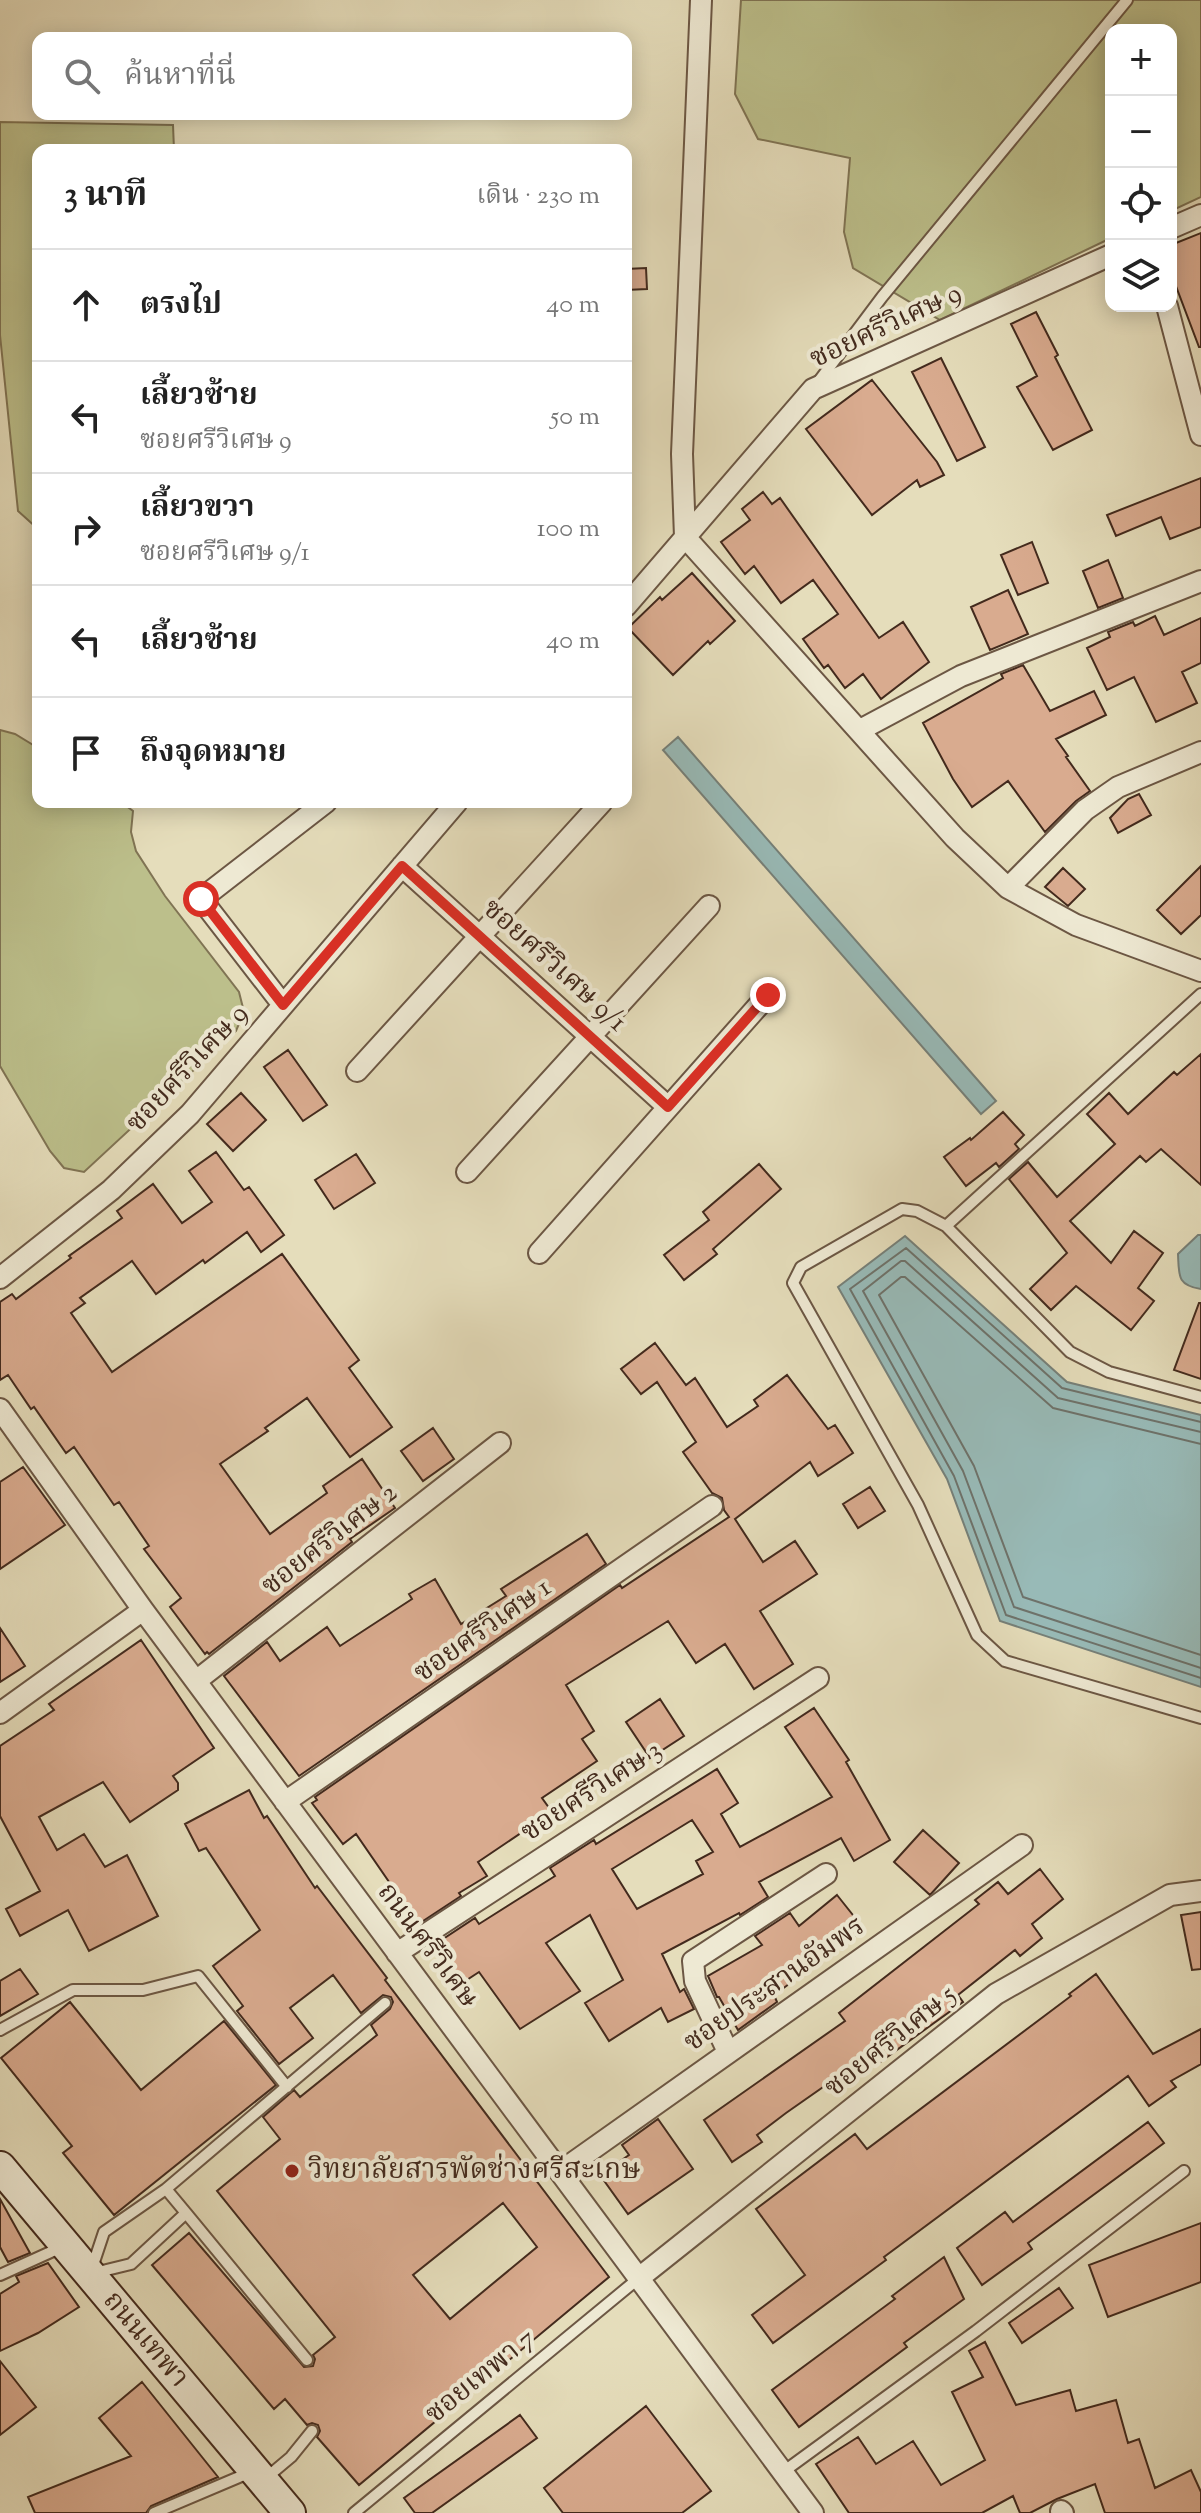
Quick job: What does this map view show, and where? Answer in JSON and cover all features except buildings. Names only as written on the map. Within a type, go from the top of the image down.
[{"type":"main road","name":"ถนนเทพา","points":[[0,2167],[290,2513]]},
{"type":"street","points":[[701,0],[682,454],[685,537],[955,838],[1008,888],[1076,925],[1201,971]]},
{"type":"street","points":[[1177,225],[1201,215]]},
{"type":"street","name":"ซอยศรีวิเศษ 9","points":[[632,599],[813,389],[1105,258]]},
{"type":"street","points":[[1169,312],[1201,435]]},
{"type":"street","points":[[860,730],[961,676],[1201,581]]},
{"type":"street","points":[[1008,888],[1085,810],[1118,787],[1201,752]]},
{"type":"street","points":[[283,1005],[201,899],[318,808]]},
{"type":"street","name":"ซอยศรีวิเศษ 9","points":[[0,1278],[111,1190],[190,1114],[452,808]]},
{"type":"street","points":[[357,1071],[597,808]]},
{"type":"street","name":"ซอยศรีวิเศษ 9/1","points":[[402,866],[668,1107]]},
{"type":"street","points":[[467,1172],[709,906]]},
{"type":"street","points":[[539,1253],[768,995]]},
{"type":"street","name":"ถนนศรีวิเศษ","points":[[0,1409],[143,1610],[813,2513]]},
{"type":"street","name":"ซอยศรีวิเศษ 2","points":[[196,1681],[500,1443]]},
{"type":"street","name":"ซอยศรีวิเศษ 1","points":[[285,1802],[712,1506]]},
{"type":"street","points":[[0,1713],[143,1610]]},
{"type":"street","name":"ซอยศรีวิเศษ 3","points":[[397,1953],[818,1678]]},
{"type":"street","name":"ซอยประสานอัมพร","points":[[560,2172],[1022,1845]]},
{"type":"street","points":[[728,2052],[695,1981],[693,1961],[826,1874]]},
{"type":"street","name":"ซอยศรีวิเศษ 5","points":[[639,2278],[996,1994],[1170,1895],[1201,1891]]},
{"type":"lane","points":[[813,389],[882,297],[1127,0]]},
{"type":"lane","points":[[946,1226],[1201,994]]},
{"type":"lane","points":[[1201,1397],[1109,1372],[1070,1352],[946,1226],[917,1211],[902,1209],[801,1267],[793,1283],[918,1505],[977,1635],[1005,1661],[1201,1718]]},
{"type":"lane","points":[[0,2030],[73,1990],[143,1990],[198,1976],[287,2087]]},
{"type":"lane","points":[[90,2274],[104,2232],[166,2189],[385,2003]]},
{"type":"lane","points":[[783,2472],[976,2331],[1184,2171]]},
{"type":"lane","points":[[166,2189],[307,2360]]},
{"type":"lane","points":[[90,2274],[131,2264],[186,2213]]},
{"type":"lane","points":[[0,2275],[66,2245]]},
{"type":"lane","name":"ซอยเทพา 7","points":[[354,2513],[639,2278]]},
{"type":"lane","points":[[154,2513],[259,2476],[291,2457],[312,2431]]},
{"type":"green space","points":[[741,0],[1201,0],[1201,197],[1177,208],[1177,24],[1105,24],[1105,241],[940,320],[853,268],[844,232],[850,158],[758,139],[735,94]]},
{"type":"green space","points":[[0,122],[173,125],[174,144],[32,144],[32,524],[18,511],[0,335]]},
{"type":"green space","points":[[0,730],[15,734],[32,744],[32,808],[129,808],[133,811],[131,832],[136,851],[165,896],[239,992],[244,1012],[236,1031],[84,1172],[64,1168],[50,1151],[0,1066]]},
{"type":"water","points":[[678,737],[996,1101],[981,1114],[663,750]]},
{"type":"water","points":[[1201,1235],[1201,1289],[1183,1282],[1178,1254]]},
{"type":"water","points":[[905,1236],[1067,1382],[1201,1415],[1201,1687],[1000,1621],[947,1479],[838,1287]]},
{"type":"place","name":"วิทยาลัยสารพัดช่างศรีสะเกษ","points":[[292,2171]]},
{"type":"route","points":[[201,899],[283,1005],[402,866],[668,1107],[768,995]]}]
